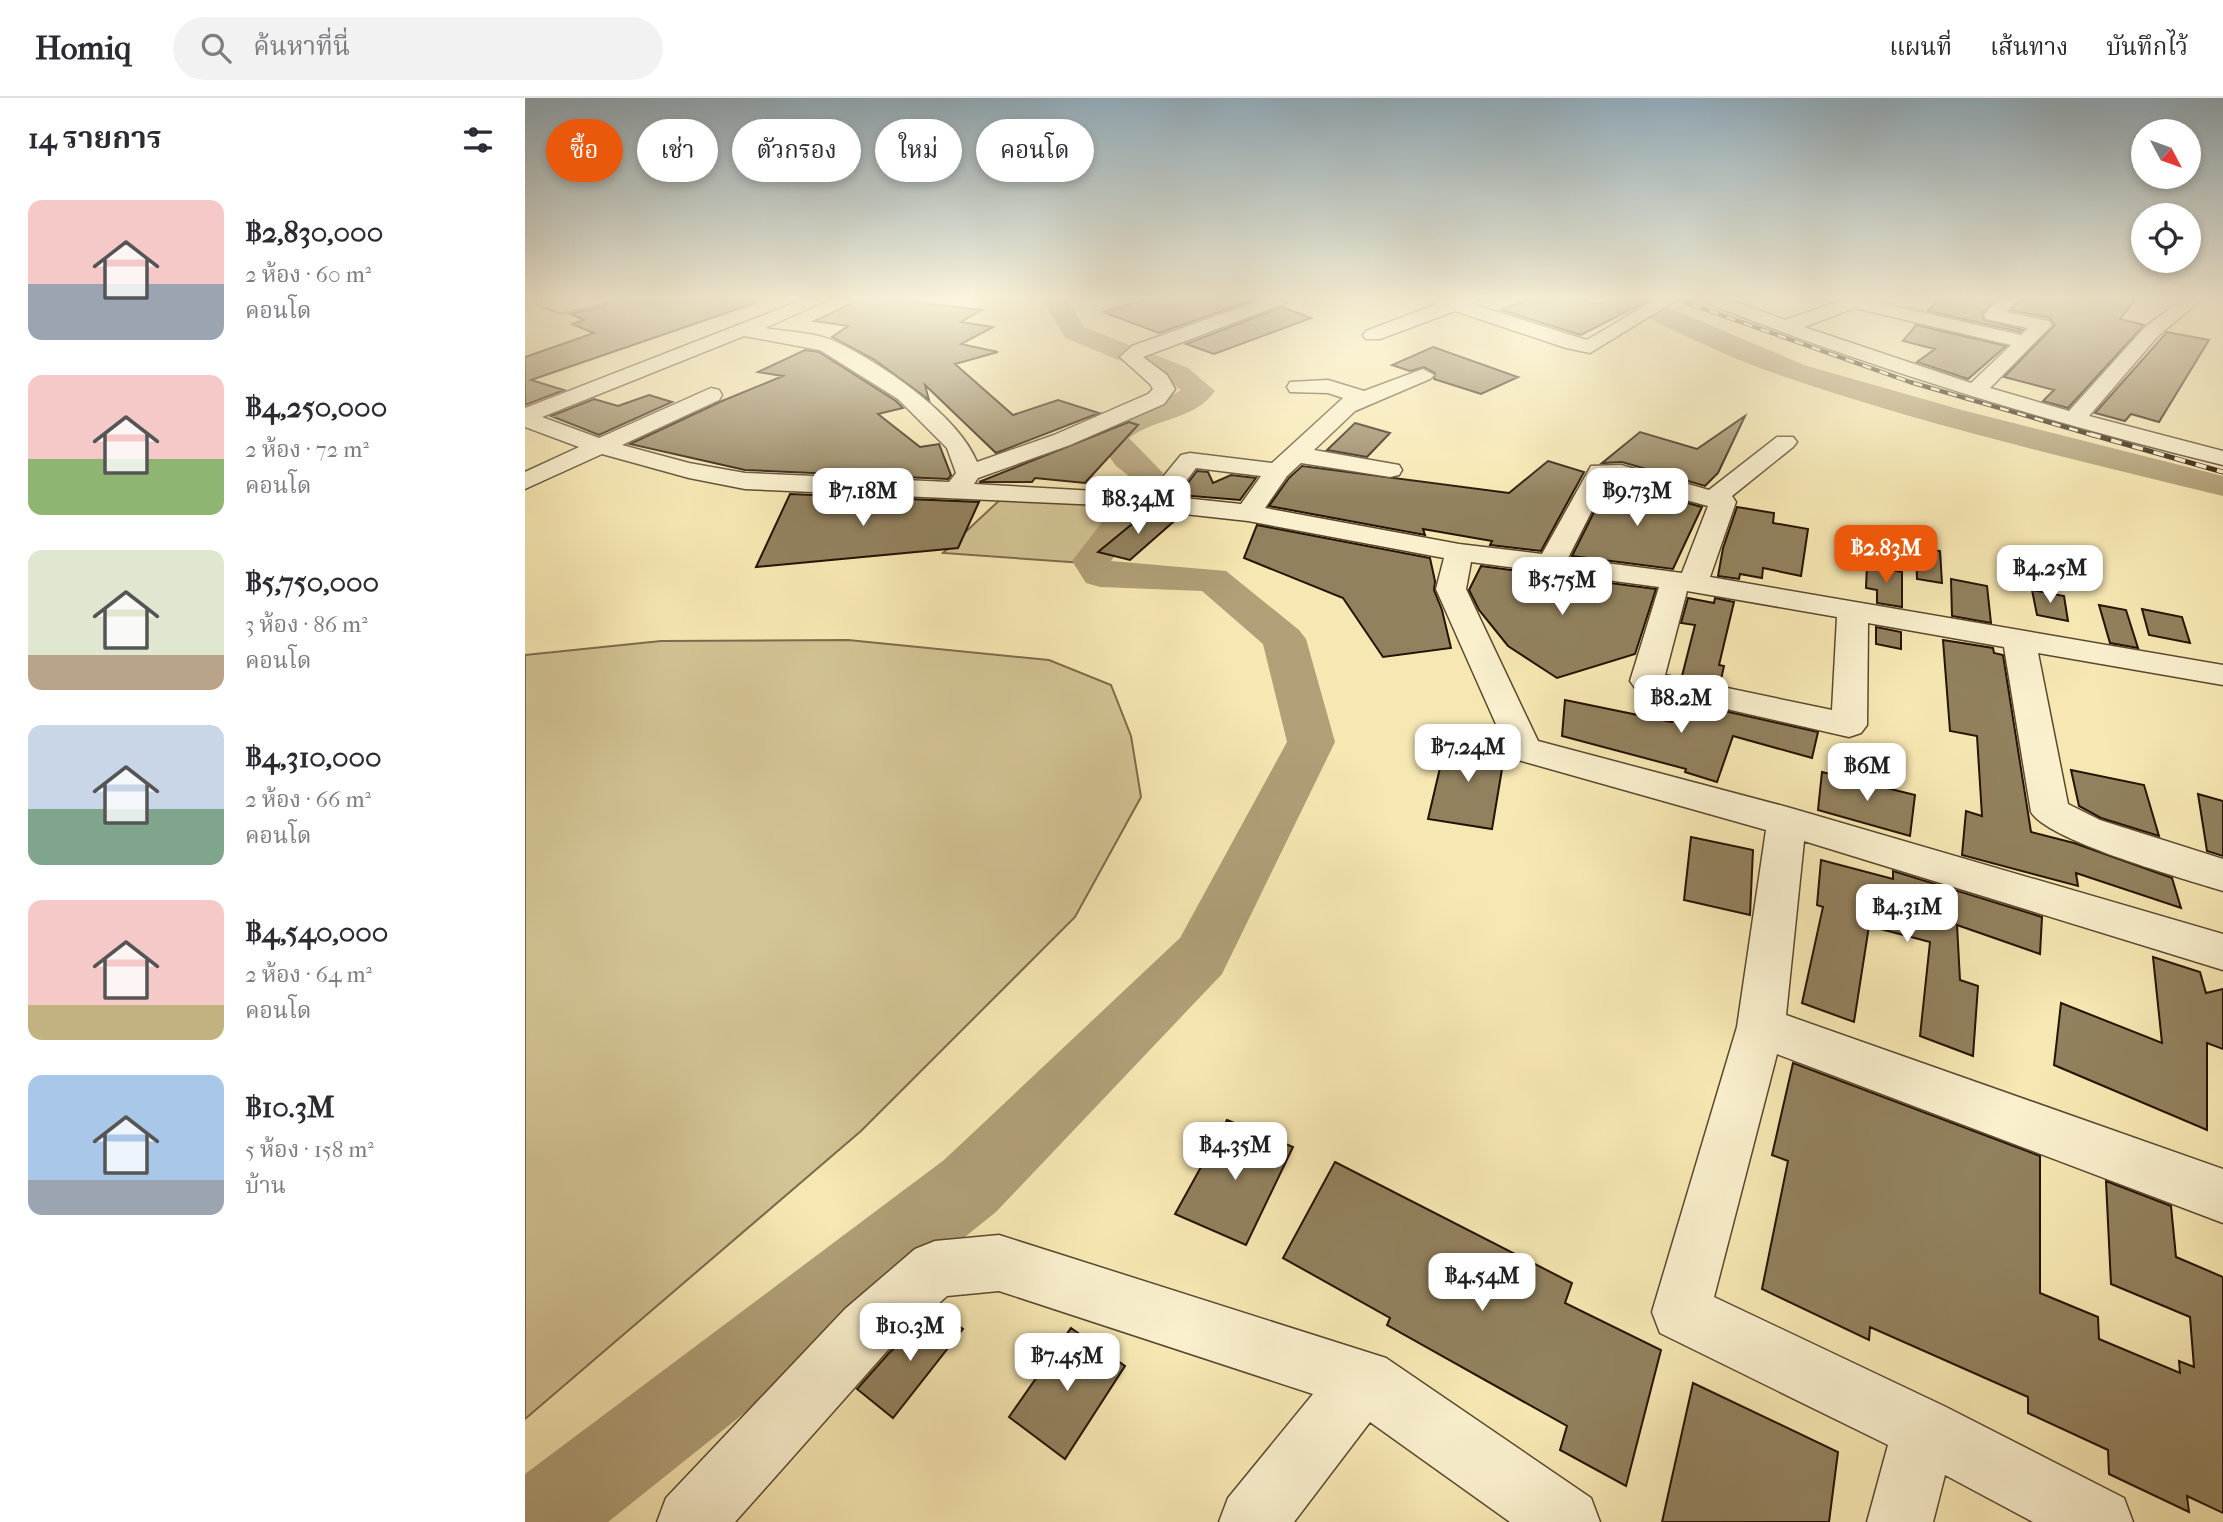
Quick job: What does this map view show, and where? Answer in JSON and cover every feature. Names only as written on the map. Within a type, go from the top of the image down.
[{"type":"street","points":[[525,418],[655,365]]},
{"type":"street","points":[[859,365],[906,394],[958,445],[964,481]]},
{"type":"street","points":[[964,481],[1156,399],[1164,389],[1145,365]]},
{"type":"street","points":[[1899,365],[1975,391],[2223,458]]},
{"type":"street","points":[[1975,391],[2001,365]]},
{"type":"street","points":[[2074,419],[2121,365]]},
{"type":"street","points":[[1347,406],[1423,375]]},
{"type":"street","points":[[1248,513],[1286,463],[1357,396],[1324,386],[1298,387]]},
{"type":"street","points":[[525,481],[595,446],[711,395]]},
{"type":"street","points":[[525,418],[595,446],[707,476],[745,481],[964,481],[1248,513],[1459,552],[1552,562],[1684,582],[2223,675]]},
{"type":"street","points":[[1713,499],[1785,442]]},
{"type":"street","points":[[1153,502],[1190,460],[1390,470]]},
{"type":"street","points":[[1552,562],[1600,471],[1621,473],[1723,502],[1684,582],[1647,681],[1849,725],[1853,610]]},
{"type":"street","points":[[1459,552],[1451,589],[1524,749],[1787,821],[2077,905],[2223,952]]},
{"type":"street","points":[[2019,639],[2050,812],[2086,830],[2223,875]]},
{"type":"street","points":[[1787,821],[1761,1027],[1681,1312],[1924,1429],[2100,1522]]},
{"type":"street","points":[[1761,1027],[2223,1196]]},
{"type":"street","points":[[690,1522],[866,1330],[935,1269],[999,1263],[1364,1380],[1567,1522]]},
{"type":"street","points":[[1252,1522],[1364,1380]]},
{"type":"street","points":[[1900,1522],[1924,1429]]},
{"type":"shaded area","points":[[1004,496],[1134,505],[1084,563],[943,553]]},
{"type":"shaded area","points":[[848,640],[1049,660],[1111,685],[1131,736],[1141,797],[1075,917],[861,1131],[525,1419],[525,655],[661,641]]},
{"type":"building","points":[[525,365],[573,365],[531,380],[564,390],[525,405]]},
{"type":"building","points":[[772,365],[840,365],[896,401],[903,408],[878,414],[920,447],[939,444],[951,475],[948,479],[745,470],[630,444],[783,376],[758,372]]},
{"type":"building","points":[[882,365],[957,365],[1013,415],[1058,400],[1099,413],[996,453],[925,385],[929,400]]},
{"type":"building","points":[[1393,365],[1485,365],[1518,377],[1481,394],[1434,379],[1435,373],[1424,367],[1410,371]]},
{"type":"building","points":[[1927,365],[1984,365],[1968,379]]},
{"type":"building","points":[[2015,365],[2107,365],[2068,408],[2043,401],[2054,390],[2004,377]]},
{"type":"building","points":[[2137,365],[2193,365],[2159,422],[2131,414],[2125,421],[2095,413]]},
{"type":"building","points":[[649,395],[672,402],[599,435],[551,416],[594,399],[618,406]]},
{"type":"building","points":[[1745,416],[1718,473],[1705,486],[1622,462],[1602,463],[1640,432],[1697,449]]},
{"type":"building","points":[[1129,422],[1138,425],[1085,483],[1035,478],[1032,482],[979,482]]},
{"type":"building","points":[[1355,423],[1390,433],[1367,457],[1327,450]]},
{"type":"building","points":[[1548,461],[1584,472],[1541,551],[1490,545],[1492,541],[1423,529],[1425,535],[1269,506],[1289,478],[1302,466],[1509,493]]},
{"type":"building","points":[[1197,471],[1208,472],[1213,483],[1231,475],[1256,478],[1240,500],[1179,495]]},
{"type":"building","points":[[1609,482],[1702,507],[1673,569],[1572,556]]},
{"type":"building","points":[[790,494],[979,502],[958,548],[756,567]]},
{"type":"building","points":[[1737,507],[1774,513],[1773,523],[1808,529],[1801,576],[1763,568],[1762,578],[1740,574],[1739,579],[1718,576],[1723,548]]},
{"type":"building","points":[[1152,513],[1180,516],[1130,560],[1098,552],[1143,515],[1149,516]]},
{"type":"building","points":[[1257,525],[1430,558],[1435,581],[1434,590],[1451,648],[1383,657],[1343,598],[1244,558]]},
{"type":"building","points":[[1916,547],[1940,551],[1942,583],[1917,579]]},
{"type":"building","points":[[1867,565],[1902,572],[1902,607],[1877,603],[1877,590],[1866,588]]},
{"type":"building","points":[[1481,566],[1656,589],[1635,654],[1557,678],[1508,646],[1479,610],[1469,590]]},
{"type":"building","points":[[1951,579],[1987,586],[1991,623],[1952,616]]},
{"type":"building","points":[[2032,590],[2064,596],[2068,621],[2037,615]]},
{"type":"building","points":[[1688,598],[1714,603],[1715,598],[1734,602],[1719,665],[1724,666],[1720,684],[1682,676],[1695,625],[1681,623]]},
{"type":"building","points":[[2099,605],[2126,610],[2138,648],[2110,643]]},
{"type":"building","points":[[2142,609],[2182,617],[2190,643],[2149,635]]},
{"type":"building","points":[[1876,627],[1901,632],[1901,649],[1876,644]]},
{"type":"building","points":[[1943,640],[1993,648],[1994,653],[2003,655],[2031,832],[2074,843],[2172,878],[2181,908],[2076,873],[2078,886],[1962,855],[1966,811],[1982,816],[1977,736],[1950,731]]},
{"type":"building","points":[[1565,700],[1672,722],[1680,701],[1818,732],[1812,758],[1733,736],[1717,782],[1685,772],[1686,769],[1562,736]]},
{"type":"building","points":[[1447,738],[1502,745],[1505,751],[1492,829],[1428,819]]},
{"type":"building","points":[[2071,770],[2144,785],[2159,836],[2101,818],[2079,806]]},
{"type":"building","points":[[1822,772],[1915,795],[1910,836],[1818,810]]},
{"type":"building","points":[[2198,794],[2223,801],[2223,856],[2207,851]]},
{"type":"building","points":[[1691,837],[1753,850],[1750,915],[1684,900]]},
{"type":"building","points":[[1821,860],[1893,879],[1893,871],[2042,917],[2040,954],[1957,925],[1960,980],[1978,986],[1973,1056],[1920,1036],[1930,942],[1869,926],[1854,1022],[1802,1003],[1823,907],[1817,905]]},
{"type":"building","points":[[2153,957],[2200,972],[2206,993],[2223,989],[2223,1049],[2207,1043],[2207,1130],[2054,1065],[2061,1003],[2162,1043]]},
{"type":"building","points":[[1793,1063],[2040,1156],[2040,1293],[2098,1317],[2099,1339],[2180,1373],[2179,1361],[2194,1367],[2190,1317],[2111,1284],[2106,1181],[2171,1206],[2176,1257],[2223,1277],[2223,1513],[2187,1496],[2189,1512],[2109,1474],[2108,1450],[2028,1413],[2028,1397],[1870,1327],[1869,1340],[1762,1289],[1788,1161],[1772,1155]]},
{"type":"building","points":[[1227,1120],[1293,1147],[1246,1245],[1175,1214]]},
{"type":"building","points":[[1335,1162],[1572,1283],[1565,1303],[1661,1350],[1626,1486],[1560,1450],[1567,1426],[1387,1325],[1390,1318],[1283,1258]]},
{"type":"building","points":[[936,1310],[963,1329],[893,1418],[857,1389],[889,1353]]},
{"type":"building","points":[[1071,1328],[1125,1366],[1065,1459],[1009,1417]]},
{"type":"building","points":[[1693,1383],[1838,1452],[1829,1522],[1662,1522]]},
{"type":"waterway","points":[[536,1522],[970,1186],[1201,956],[1311,742],[1284,639],[1212,579],[1100,575],[1091,561],[1134,505],[1146,473],[1128,459],[1111,436],[1130,422],[1172,409],[1200,391],[1178,374],[1157,365]]},
{"type":"waterway","points":[[1780,365],[1951,417],[2223,486]]},
{"type":"railway","points":[[1863,365],[1910,382],[2096,436]]},
{"type":"railway","points":[[2090,434],[2223,472]]}]
